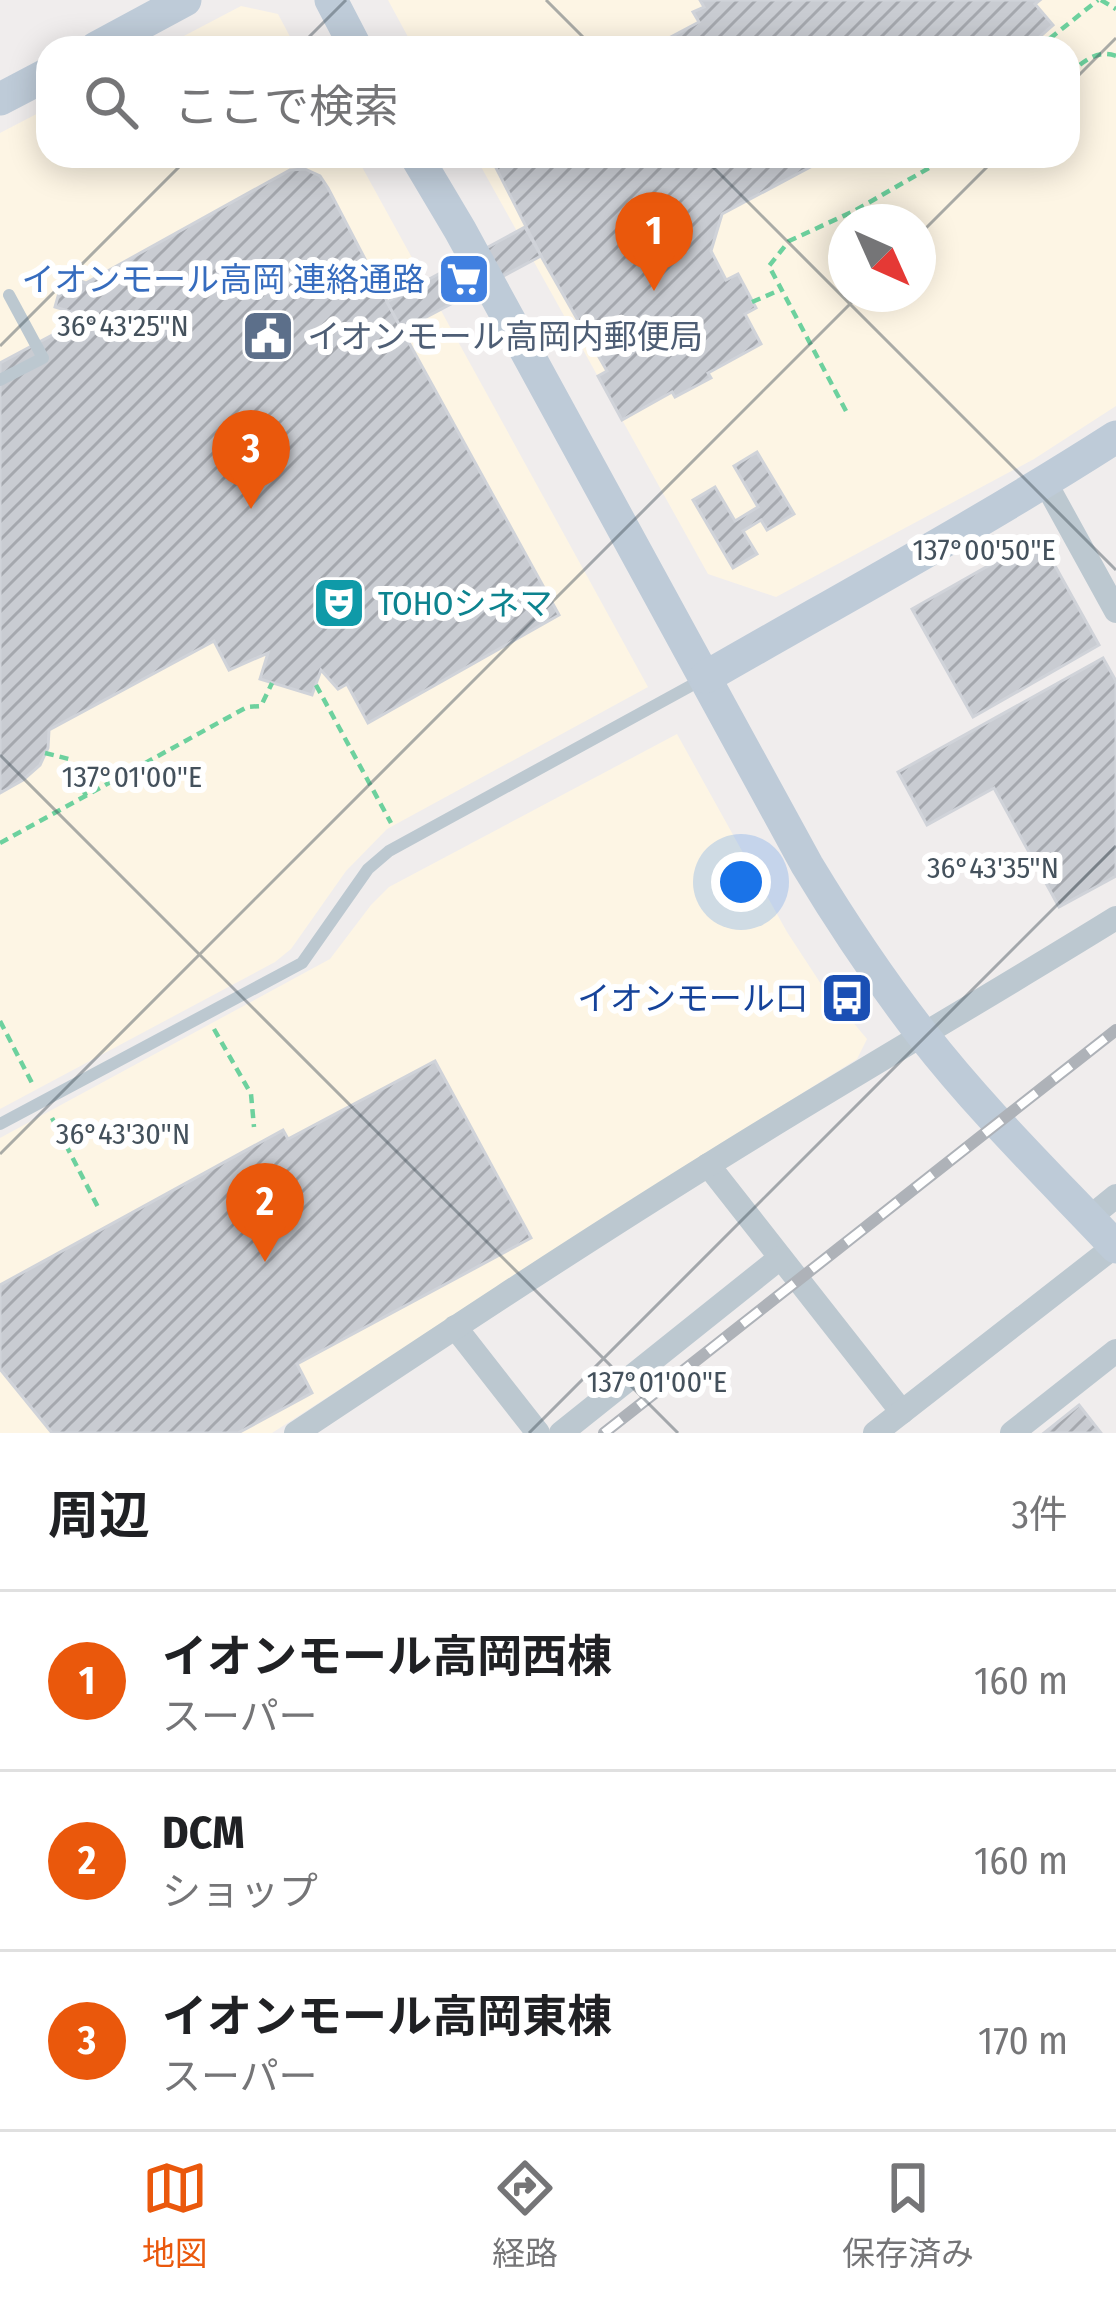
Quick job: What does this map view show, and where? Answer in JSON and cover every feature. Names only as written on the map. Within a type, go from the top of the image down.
[{"type":"street","points":[[118,36],[185,0]]},
{"type":"street","points":[[331,0],[350,36]]},
{"type":"street","points":[[0,99],[36,80]]},
{"type":"street","points":[[423,168],[850,937],[922,1035],[1004,1130],[1116,1246],[875,1433]]},
{"type":"street","points":[[706,677],[947,542],[1116,437]]},
{"type":"street","points":[[1046,482],[1116,611]]},
{"type":"street","points":[[296,1433],[708,1165],[1116,917]]},
{"type":"street","points":[[708,1165],[902,1412]]},
{"type":"street","points":[[1089,1218],[1116,1196]]},
{"type":"street","points":[[561,1433],[781,1258]]},
{"type":"street","points":[[455,1328],[538,1433]]},
{"type":"street","points":[[1012,1433],[1116,1351]]},
{"type":"lane","points":[[0,380],[43,358],[9,295]]},
{"type":"lane","points":[[0,1124],[302,963],[368,869],[388,851],[706,677]]},
{"type":"path","points":[[1054,36],[1100,0],[1116,9]]},
{"type":"path","points":[[1080,65],[1093,55],[1116,56]]},
{"type":"path","points":[[846,411],[769,266],[789,241],[929,168]]},
{"type":"path","points":[[752,302],[781,289]]},
{"type":"path","points":[[0,843],[247,707],[261,706],[272,683]]},
{"type":"path","points":[[316,685],[391,823]]},
{"type":"path","points":[[45,753],[69,758],[86,796]]},
{"type":"path","points":[[0,1022],[33,1085]]},
{"type":"path","points":[[214,1028],[251,1094],[254,1127]]},
{"type":"path","points":[[49,1113],[100,1211]]},
{"type":"shaded area","points":[[388,0],[1116,0],[1116,406],[1034,459],[776,597],[708,574],[482,168],[1080,168],[1080,36],[408,36]]},
{"type":"shaded area","points":[[241,6],[278,14],[290,36],[184,36]]},
{"type":"shaded area","points":[[36,114],[36,168],[363,168],[648,687],[387,829],[346,871],[291,949],[275,962],[0,1109],[0,133]]},
{"type":"shaded area","points":[[677,734],[787,932],[821,984],[867,1039],[857,1059],[272,1433],[0,1433],[0,1138],[330,959],[389,887]]},
{"type":"building","points":[[700,0],[1040,0],[1035,4],[1053,25],[1041,36],[673,36],[699,22],[693,12],[704,7]]},
{"type":"building","points":[[496,168],[808,168],[722,214],[711,251],[726,280],[738,274],[756,308],[745,314],[761,344],[708,373],[711,378],[675,397],[672,392],[622,420],[598,376],[607,371]]},
{"type":"building","points":[[305,169],[320,176],[328,188],[559,615],[368,723],[347,684],[338,689],[321,670],[312,695],[260,679],[268,653],[229,670],[214,641],[49,730],[40,765],[0,793],[0,363],[71,325],[78,314],[55,307],[64,275],[86,283],[290,170]]},
{"type":"building","name":"イオンモール高岡 連絡通路","points":[[525,227],[541,256],[402,330],[387,302]]},
{"type":"building","points":[[757,452],[794,514],[767,530],[761,520],[743,531],[757,554],[733,568],[693,500],[715,487],[735,521],[758,507],[734,466]]},
{"type":"building","points":[[1039,537],[1099,645],[973,717],[912,609]]},
{"type":"building","points":[[1103,658],[1116,681],[1116,876],[1059,907],[994,788],[927,825],[898,772]]},
{"type":"building","points":[[435,1061],[531,1238],[297,1364],[312,1393],[238,1433],[52,1433],[0,1369],[0,1285],[283,1130],[288,1139]]},
{"type":"building","points":[[1079,1405],[1101,1433],[1044,1433]]},
{"type":"railway","points":[[604,1433],[1116,1030]]},
{"type":"place","name":"イオンモール高岡 連絡通路","points":[[464,279]]},
{"type":"place","name":"イオンモール高岡西棟","points":[[654,291]]},
{"type":"place","name":"イオンモール高岡内郵便局","points":[[268,336]]},
{"type":"place","name":"イオンモール高岡東棟","points":[[251,509]]},
{"type":"place","name":"TOHOシネマ","points":[[339,603]]},
{"type":"place","name":"イオンモール口","points":[[847,998]]},
{"type":"place","name":"DCM","points":[[265,1262]]}]
